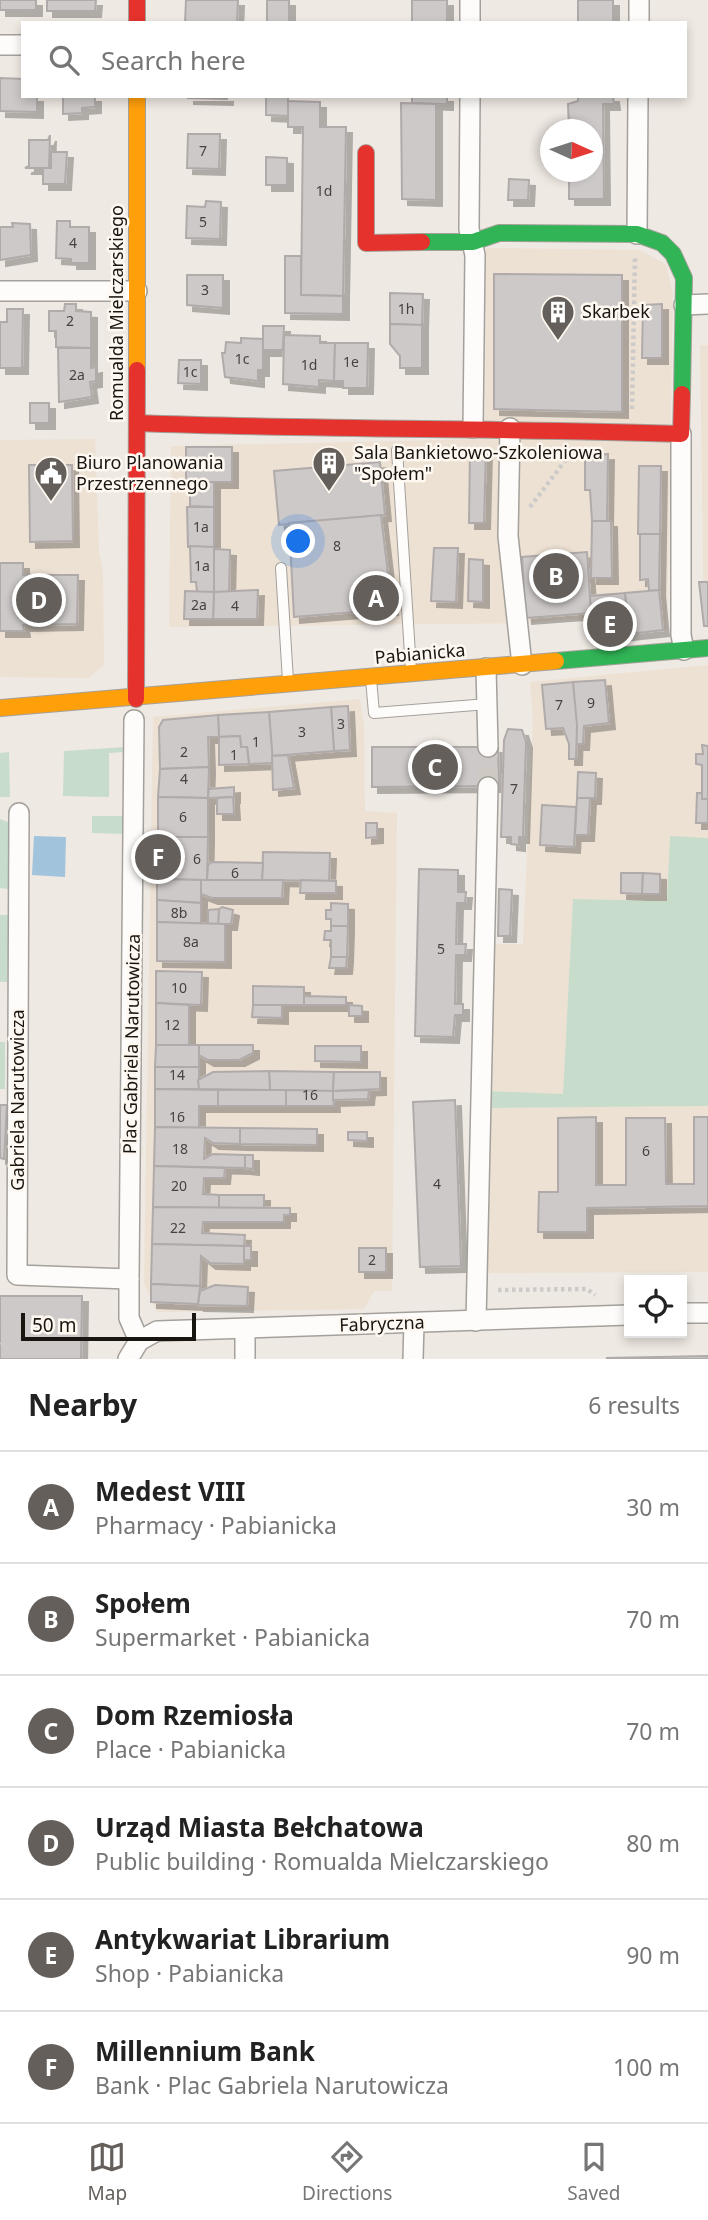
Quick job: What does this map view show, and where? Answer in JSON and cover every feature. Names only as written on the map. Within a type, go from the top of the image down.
[{"type":"street","points":[[137,0],[137,21]]},
{"type":"street","points":[[470,0],[470,21]]},
{"type":"street","points":[[639,0],[639,21]]},
{"type":"street","points":[[0,45],[21,45]]},
{"type":"street","name":"Romualda Mielczarskiego","points":[[136,699],[137,98]]},
{"type":"street","points":[[470,98],[469,229],[473,242],[473,428]]},
{"type":"street","points":[[636,243],[638,98]]},
{"type":"street","points":[[366,153],[366,243],[473,242],[499,233],[636,243],[659,238],[678,259],[684,278],[681,434],[681,635],[684,650]]},
{"type":"street","points":[[0,291],[137,291]]},
{"type":"street","points":[[684,304],[708,304]]},
{"type":"street","points":[[137,423],[284,429],[510,428],[681,434]]},
{"type":"street","points":[[510,428],[509,536],[522,665]]},
{"type":"street","name":"Pabianicka","points":[[0,708],[136,699],[708,648]]},
{"type":"street","points":[[486,668],[488,747]]},
{"type":"street","name":"Plac Gabriela Narutowicza","points":[[134,720],[129,1318],[139,1342]]},
{"type":"street","points":[[476,1321],[488,786]]},
{"type":"street","name":"Gabriela Narutowicza","points":[[19,813],[17,1275],[129,1279]]},
{"type":"street","points":[[687,1313],[708,1312]]},
{"type":"street","name":"Fabryczna","points":[[139,1342],[157,1331],[624,1315]]},
{"type":"street","points":[[413,1359],[414,1323]]},
{"type":"street","points":[[245,1330],[245,1359]]},
{"type":"street","points":[[128,1359],[139,1342]]},
{"type":"lane","points":[[397,450],[412,674]]},
{"type":"lane","points":[[281,568],[288,685]]},
{"type":"lane","points":[[371,678],[374,713],[488,704]]},
{"type":"path","points":[[632,416],[636,243]]},
{"type":"path","points":[[509,536],[588,431]]},
{"type":"path","points":[[476,1290],[587,1289],[597,1296]]},
{"type":"path","points":[[44,1326],[73,1328],[73,1347]]},
{"type":"path","points":[[1,1342],[9,1346],[17,1337]]},
{"type":"shaded area","points":[[486,248],[639,250],[666,264],[673,293],[667,630],[593,637],[587,618],[527,623],[169,627],[171,446],[485,439]]},
{"type":"shaded area","points":[[700,345],[708,345],[708,626],[704,626]]},
{"type":"shaded area","points":[[95,439],[99,551],[103,572],[104,665],[88,678],[0,677],[0,440]]},
{"type":"shaded area","points":[[708,665],[708,838],[670,837],[667,901],[573,899],[563,1094],[487,1091],[489,944],[523,944],[533,719],[530,682]]},
{"type":"shaded area","points":[[360,699],[364,724],[365,811],[397,813],[392,1291],[374,1291],[364,1309],[157,1312],[144,1283],[153,717]]},
{"type":"shaded area","points":[[708,1106],[708,1272],[486,1273],[487,1108]]},
{"type":"green space","points":[[126,747],[126,752],[109,753],[109,797],[63,796],[64,751]]},
{"type":"green space","points":[[9,752],[10,797],[0,797],[0,753]]},
{"type":"green space","points":[[92,816],[125,816],[125,834],[92,833]]},
{"type":"green space","points":[[0,819],[8,822],[8,889],[0,888]]},
{"type":"green space","points":[[670,836],[708,838],[708,1106],[487,1108],[487,1091],[563,1094],[573,899],[667,901]]},
{"type":"green space","points":[[0,915],[9,915],[7,982],[0,982]]},
{"type":"green space","points":[[0,1042],[5,1042],[5,1089],[0,1089]]},
{"type":"water","points":[[34,836],[66,837],[65,877],[32,875]]},
{"type":"building","points":[[0,0],[36,0],[36,10],[0,10]]},
{"type":"building","points":[[47,0],[96,0],[95,11],[47,11]]},
{"type":"building","points":[[186,0],[238,0],[237,21],[185,21]]},
{"type":"building","points":[[267,0],[289,0],[289,21],[267,21]]},
{"type":"building","points":[[412,0],[447,0],[447,21],[412,21]]},
{"type":"building","points":[[578,0],[613,0],[613,21],[578,21]]},
{"type":"building","points":[[0,78],[21,79],[21,98],[37,98],[37,112],[0,111]]},
{"type":"building","points":[[63,98],[95,98],[95,107],[82,108],[82,113],[63,114]]},
{"type":"building","points":[[266,98],[288,98],[288,116],[266,115]]},
{"type":"building","points":[[412,98],[447,98],[447,104],[412,103]]},
{"type":"building","points":[[578,98],[613,98],[614,104],[603,104],[604,199],[569,199],[569,182],[603,182],[603,119],[569,119],[568,104],[578,101]]},
{"type":"building","points":[[288,101],[320,102],[320,127],[346,127],[343,296],[301,295],[303,127],[288,127]]},
{"type":"building","points":[[401,103],[436,104],[436,200],[402,199]]},
{"type":"building","points":[[188,134],[220,134],[219,169],[187,168]]},
{"type":"building","points":[[50,135],[49,168],[25,168],[29,166],[29,140],[48,140]]},
{"type":"building","points":[[51,152],[67,152],[65,184],[43,184],[43,168],[51,168]]},
{"type":"building","points":[[266,157],[287,158],[287,185],[266,185]]},
{"type":"building","points":[[509,179],[529,180],[528,200],[508,200]]},
{"type":"building","points":[[206,201],[221,202],[220,239],[186,238],[187,206],[205,207]]},
{"type":"building","points":[[57,221],[70,221],[70,227],[89,227],[89,263],[71,263],[71,259],[56,258]]},
{"type":"building","points":[[12,223],[30,224],[31,255],[0,260],[0,227],[13,227]]},
{"type":"building","points":[[285,256],[301,256],[301,295],[343,296],[343,314],[285,313]]},
{"type":"building","name":"Skarbek","points":[[494,274],[622,275],[622,412],[494,409]]},
{"type":"building","points":[[187,275],[223,275],[223,308],[187,305]]},
{"type":"building","points":[[390,293],[423,294],[422,325],[390,324]]},
{"type":"building","points":[[65,304],[76,304],[76,311],[91,312],[91,348],[56,347],[56,331],[49,331],[49,311],[64,311]]},
{"type":"building","points":[[662,304],[662,358],[642,358],[643,305]]},
{"type":"building","points":[[7,309],[23,309],[22,368],[0,368],[0,322],[7,322]]},
{"type":"building","points":[[390,324],[422,325],[422,368],[400,368],[400,356],[390,344]]},
{"type":"building","points":[[263,326],[284,326],[283,350],[263,350]]},
{"type":"building","points":[[284,335],[320,336],[320,343],[335,343],[334,381],[319,380],[319,387],[283,384]]},
{"type":"building","points":[[241,338],[263,339],[263,370],[258,370],[258,381],[225,377],[222,353],[225,353],[226,342],[241,343]]},
{"type":"building","points":[[335,343],[368,343],[367,388],[343,388],[343,381],[334,381]]},
{"type":"building","points":[[58,348],[91,348],[91,368],[96,367],[96,381],[90,382],[92,397],[59,402]]},
{"type":"building","points":[[179,360],[201,360],[201,384],[178,383]]},
{"type":"building","points":[[30,403],[49,403],[49,423],[30,423]]},
{"type":"building","points":[[186,447],[232,447],[232,482],[186,482]]},
{"type":"building","points":[[470,449],[486,449],[484,523],[469,523]]},
{"type":"building","points":[[608,454],[607,521],[592,521],[590,490],[585,490],[585,455]]},
{"type":"building","name":"Sala Bankietowo-Szkoleniowa \"Społem\"","points":[[380,462],[385,515],[279,525],[274,471]]},
{"type":"building","name":"Biuro Planowania Przestrzennego","points":[[29,465],[72,465],[73,541],[30,542]]},
{"type":"building","points":[[639,466],[661,466],[660,534],[638,534]]},
{"type":"building","points":[[190,482],[214,482],[214,507],[190,506]]},
{"type":"building","points":[[187,507],[214,507],[214,547],[188,547]]},
{"type":"building","points":[[381,515],[392,609],[294,617],[289,523]]},
{"type":"building","points":[[592,521],[611,521],[612,578],[591,578]]},
{"type":"building","points":[[640,534],[660,534],[659,590],[649,591],[648,579],[640,580]]},
{"type":"building","points":[[190,546],[214,547],[214,592],[197,592],[196,582],[191,582]]},
{"type":"building","points":[[434,548],[458,548],[456,602],[431,601]]},
{"type":"building","points":[[214,549],[230,550],[229,593],[214,592]]},
{"type":"building","points":[[587,552],[591,613],[526,618],[522,557]]},
{"type":"building","points":[[469,559],[483,560],[483,602],[468,601]]},
{"type":"building","points":[[0,563],[23,563],[23,575],[78,575],[77,624],[23,625],[24,631],[0,631]]},
{"type":"building","points":[[699,582],[708,582],[708,626],[704,626]]},
{"type":"building","points":[[258,590],[257,619],[213,619],[214,592]]},
{"type":"building","points":[[659,590],[663,630],[628,634],[625,593]]},
{"type":"building","points":[[185,591],[214,592],[213,619],[184,619]]},
{"type":"building","points":[[625,593],[628,634],[593,637],[590,596]]},
{"type":"building","points":[[605,680],[609,723],[584,726],[583,744],[576,744],[573,682]]},
{"type":"building","points":[[573,682],[577,725],[576,759],[569,759],[569,744],[563,728],[546,729],[542,685]]},
{"type":"building","points":[[348,706],[350,750],[334,751],[331,707]]},
{"type":"building","points":[[331,707],[334,751],[272,756],[269,712]]},
{"type":"building","points":[[269,712],[273,763],[249,764],[247,747],[241,747],[240,736],[219,737],[218,715]]},
{"type":"building","points":[[218,715],[219,737],[208,737],[209,767],[160,769],[159,727],[163,720]]},
{"type":"building","points":[[508,729],[522,730],[526,742],[523,837],[519,837],[519,845],[511,844],[511,837],[501,837],[504,740]]},
{"type":"building","points":[[240,736],[241,747],[247,747],[249,764],[219,765],[219,737]]},
{"type":"building","points":[[702,745],[708,746],[708,799],[702,799],[702,765],[696,764],[696,754],[703,754]]},
{"type":"building","points":[[372,747],[498,747],[499,786],[372,787]]},
{"type":"building","points":[[288,755],[294,788],[273,790],[272,756]]},
{"type":"building","points":[[209,767],[208,798],[158,797],[160,769]]},
{"type":"building","points":[[578,772],[596,773],[595,798],[577,798]]},
{"type":"building","points":[[234,787],[234,797],[208,798],[209,789]]},
{"type":"building","points":[[697,793],[702,793],[702,799],[708,799],[708,823],[696,823]]},
{"type":"building","points":[[158,797],[208,798],[208,837],[158,837]]},
{"type":"building","points":[[233,797],[234,814],[217,814],[217,798]]},
{"type":"building","points":[[577,798],[590,798],[588,835],[575,835]]},
{"type":"building","points":[[542,805],[576,807],[574,847],[540,845]]},
{"type":"building","points":[[366,823],[377,823],[377,837],[366,838]]},
{"type":"building","points":[[158,837],[208,837],[207,880],[157,879]]},
{"type":"building","points":[[263,852],[330,853],[329,881],[262,880]]},
{"type":"building","points":[[212,862],[263,863],[262,880],[207,880],[208,865]]},
{"type":"building","points":[[419,869],[458,870],[458,892],[466,892],[465,903],[457,903],[456,944],[466,944],[465,955],[456,955],[455,1004],[463,1004],[463,1015],[455,1015],[453,1037],[415,1036]]},
{"type":"building","points":[[621,873],[643,873],[642,894],[621,893]]},
{"type":"building","points":[[643,873],[660,874],[660,894],[642,894]]},
{"type":"building","points":[[157,879],[201,880],[201,903],[157,900]]},
{"type":"building","points":[[201,880],[283,880],[282,898],[212,898],[201,894]]},
{"type":"building","points":[[301,880],[336,881],[336,893],[300,893]]},
{"type":"building","points":[[499,889],[512,890],[510,936],[498,936]]},
{"type":"building","points":[[157,900],[201,903],[201,924],[157,922]]},
{"type":"building","points":[[331,903],[348,904],[348,926],[331,926],[331,919],[326,919],[326,910],[331,910]]},
{"type":"building","points":[[222,907],[233,910],[231,924],[218,924],[219,909]]},
{"type":"building","points":[[219,909],[218,924],[208,924],[208,910]]},
{"type":"building","points":[[157,922],[225,924],[225,962],[157,961]]},
{"type":"building","points":[[331,926],[348,926],[347,957],[331,957],[331,940],[324,940],[325,931],[331,931]]},
{"type":"building","points":[[331,957],[347,957],[346,968],[329,968]]},
{"type":"building","points":[[156,971],[202,972],[201,1005],[156,1003]]},
{"type":"building","points":[[253,986],[304,987],[304,1005],[253,1005]]},
{"type":"building","points":[[304,996],[346,997],[346,1005],[304,1005]]},
{"type":"building","points":[[156,1003],[189,1005],[189,1045],[156,1045]]},
{"type":"building","points":[[253,1005],[282,1005],[282,1018],[252,1017]]},
{"type":"building","points":[[349,1005],[362,1006],[362,1016],[349,1016]]},
{"type":"building","points":[[156,1045],[199,1045],[199,1067],[155,1067]]},
{"type":"building","points":[[199,1045],[253,1045],[253,1053],[239,1060],[208,1060],[199,1055]]},
{"type":"building","points":[[315,1046],[361,1046],[361,1062],[315,1061]]},
{"type":"building","points":[[155,1067],[199,1067],[199,1089],[155,1089]]},
{"type":"building","points":[[269,1071],[334,1072],[333,1091],[270,1090]]},
{"type":"building","points":[[269,1071],[270,1090],[199,1089],[198,1080],[213,1072]]},
{"type":"building","points":[[334,1072],[380,1072],[380,1089],[333,1091]]},
{"type":"building","points":[[155,1089],[218,1090],[218,1106],[199,1106],[199,1128],[155,1127]]},
{"type":"building","points":[[218,1090],[286,1090],[286,1106],[218,1106]]},
{"type":"building","points":[[286,1090],[333,1091],[334,1106],[286,1106]]},
{"type":"building","points":[[369,1090],[368,1099],[333,1100],[333,1091]]},
{"type":"building","points":[[455,1100],[461,1266],[420,1267],[413,1102]]},
{"type":"building","points":[[0,1105],[7,1105],[4,1159],[0,1158]]},
{"type":"building","points":[[596,1117],[596,1185],[626,1185],[626,1118],[665,1118],[666,1184],[694,1184],[694,1117],[708,1117],[708,1206],[587,1208],[587,1232],[538,1232],[539,1192],[558,1192],[558,1118]]},
{"type":"building","points":[[155,1127],[240,1128],[240,1144],[213,1143],[205,1138],[204,1159],[213,1154],[245,1155],[245,1168],[154,1166]]},
{"type":"building","points":[[240,1128],[317,1129],[317,1145],[240,1144]]},
{"type":"building","points":[[348,1132],[367,1132],[367,1141],[348,1140]]},
{"type":"building","points":[[245,1155],[253,1155],[253,1169],[245,1168]]},
{"type":"building","points":[[154,1166],[225,1168],[224,1178],[204,1178],[203,1194],[219,1195],[219,1208],[153,1207]]},
{"type":"building","points":[[219,1195],[264,1195],[264,1208],[219,1208]]},
{"type":"building","points":[[153,1207],[290,1208],[290,1215],[284,1215],[284,1222],[203,1222],[202,1233],[245,1235],[244,1246],[152,1244]]},
{"type":"building","points":[[152,1244],[244,1246],[244,1264],[210,1263],[201,1256],[200,1286],[151,1284]]},
{"type":"building","points":[[244,1246],[251,1246],[251,1260],[244,1260]]},
{"type":"building","points":[[359,1248],[386,1248],[386,1272],[359,1272]]},
{"type":"building","points":[[151,1284],[200,1286],[198,1304],[151,1302]]},
{"type":"building","points":[[215,1285],[248,1287],[247,1306],[198,1305],[200,1291]]},
{"type":"building","points":[[0,1296],[82,1296],[81,1359],[0,1359]]},
{"type":"building","points":[[708,1356],[708,1359],[607,1359],[607,1358]]},
{"type":"tunnel","points":[[488,747],[488,787]]},
{"type":"traffic: fast","points":[[422,242],[473,242],[499,233],[637,234],[662,243],[673,254],[684,278],[682,394]]},
{"type":"traffic: fast","points":[[556,661],[708,648]]},
{"type":"traffic: slow","points":[[137,98],[137,370]]},
{"type":"traffic: slow","points":[[0,708],[556,661]]},
{"type":"traffic: jam","points":[[137,0],[137,21]]},
{"type":"traffic: jam","points":[[366,153],[366,243],[422,242]]},
{"type":"traffic: jam","points":[[136,699],[137,370]]},
{"type":"traffic: jam","points":[[137,423],[681,434],[682,394]]},
{"type":"place","name":"Skarbek","points":[[558,342]]},
{"type":"place","name":"Sala Bankietowo-Szkoleniowa \"Społem\"","points":[[329,493]]},
{"type":"place","name":"Biuro Planowania Przestrzennego","points":[[51,503]]},
{"type":"place","name":"Społem","points":[[556,576]]},
{"type":"place","name":"Medest VIII","points":[[376,598]]},
{"type":"place","name":"Urząd Miasta Bełchatowa","points":[[39,600]]},
{"type":"place","name":"Antykwariat Librarium","points":[[610,624]]},
{"type":"place","name":"Dom Rzemiosła","points":[[435,767]]},
{"type":"place","name":"Millennium Bank","points":[[158,857]]}]
